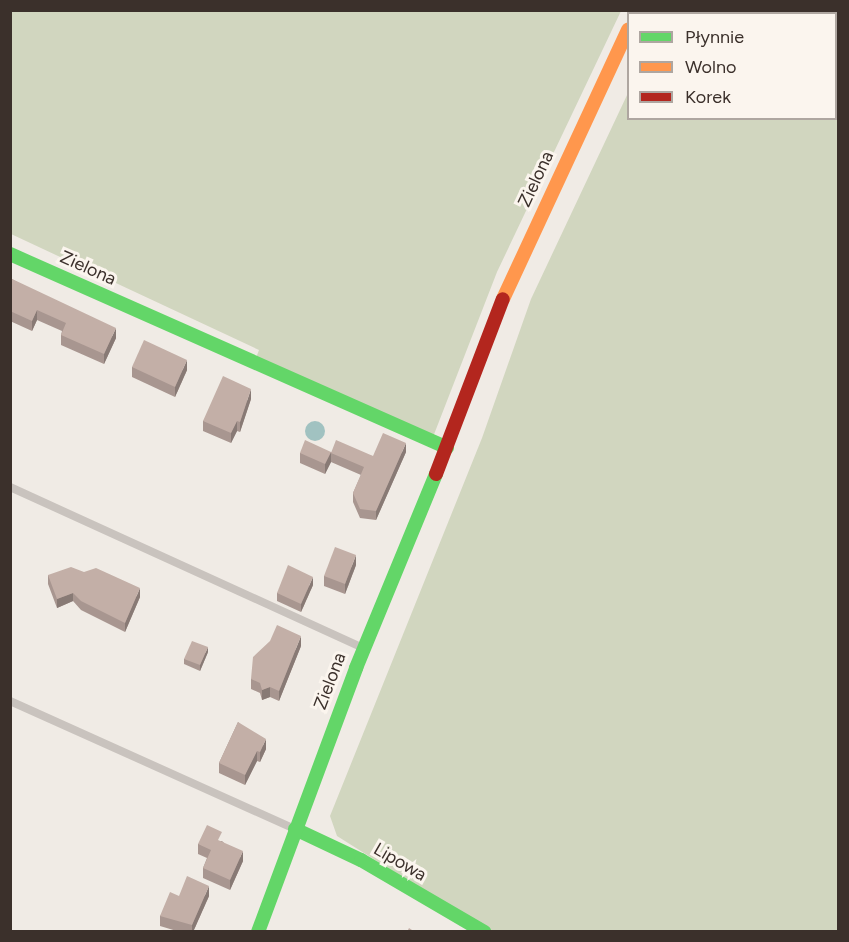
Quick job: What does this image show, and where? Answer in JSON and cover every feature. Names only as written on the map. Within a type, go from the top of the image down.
[{"type":"street","name":"Zielona","points":[[258,932],[364,648],[447,448],[493,319],[627,32]]},
{"type":"street","name":"Zielona","points":[[10,254],[447,448]]},
{"type":"street","name":"Lipowa","points":[[295,829],[361,860],[484,932]]},
{"type":"lane","points":[[10,487],[364,648]]},
{"type":"lane","points":[[10,701],[295,829]]},
{"type":"green space","points":[[11,11],[621,11],[497,272],[433,437],[256,358],[259,350],[11,234]]},
{"type":"green space","points":[[838,11],[838,931],[488,931],[337,836],[330,816],[482,438],[531,299],[627,95],[627,120],[837,120],[837,12],[667,12]]},
{"type":"water","points":[[311,421],[319,421],[325,427],[325,435],[319,441],[311,441],[305,435],[305,427]]},
{"type":"building","points":[[10,278],[116,328],[104,354],[61,335],[66,323],[37,310],[32,321],[10,311]]},
{"type":"building","points":[[144,340],[187,360],[175,387],[132,367]]},
{"type":"building","points":[[223,376],[251,389],[240,422],[237,421],[231,433],[203,421]]},
{"type":"building","points":[[383,433],[406,443],[376,511],[360,509],[353,493],[364,467],[331,453],[336,440],[373,456]]},
{"type":"building","points":[[305,440],[331,452],[325,464],[300,453]]},
{"type":"building","points":[[335,547],[356,555],[345,584],[324,576]]},
{"type":"building","points":[[288,565],[313,577],[301,604],[277,593]]},
{"type":"building","points":[[71,567],[84,572],[96,568],[140,588],[125,623],[81,601],[73,593],[57,599],[48,575]]},
{"type":"building","points":[[277,625],[301,636],[279,691],[270,687],[262,690],[260,683],[251,679],[253,657],[270,641]]},
{"type":"building","points":[[192,641],[208,647],[200,665],[184,659]]},
{"type":"building","points":[[238,722],[266,739],[245,775],[219,763]]},
{"type":"building","points":[[207,825],[222,832],[218,840],[243,851],[230,880],[203,868],[211,850],[198,844]]},
{"type":"building","points":[[187,876],[209,886],[192,925],[160,916],[170,892],[179,896]]},
{"type":"traffic: fast","points":[[10,254],[447,448]]},
{"type":"traffic: fast","points":[[258,932],[356,668],[436,474]]},
{"type":"traffic: fast","points":[[295,829],[361,860],[484,932]]},
{"type":"traffic: slow","points":[[503,299],[627,32]]},
{"type":"traffic: jam","points":[[436,474],[503,299]]}]
